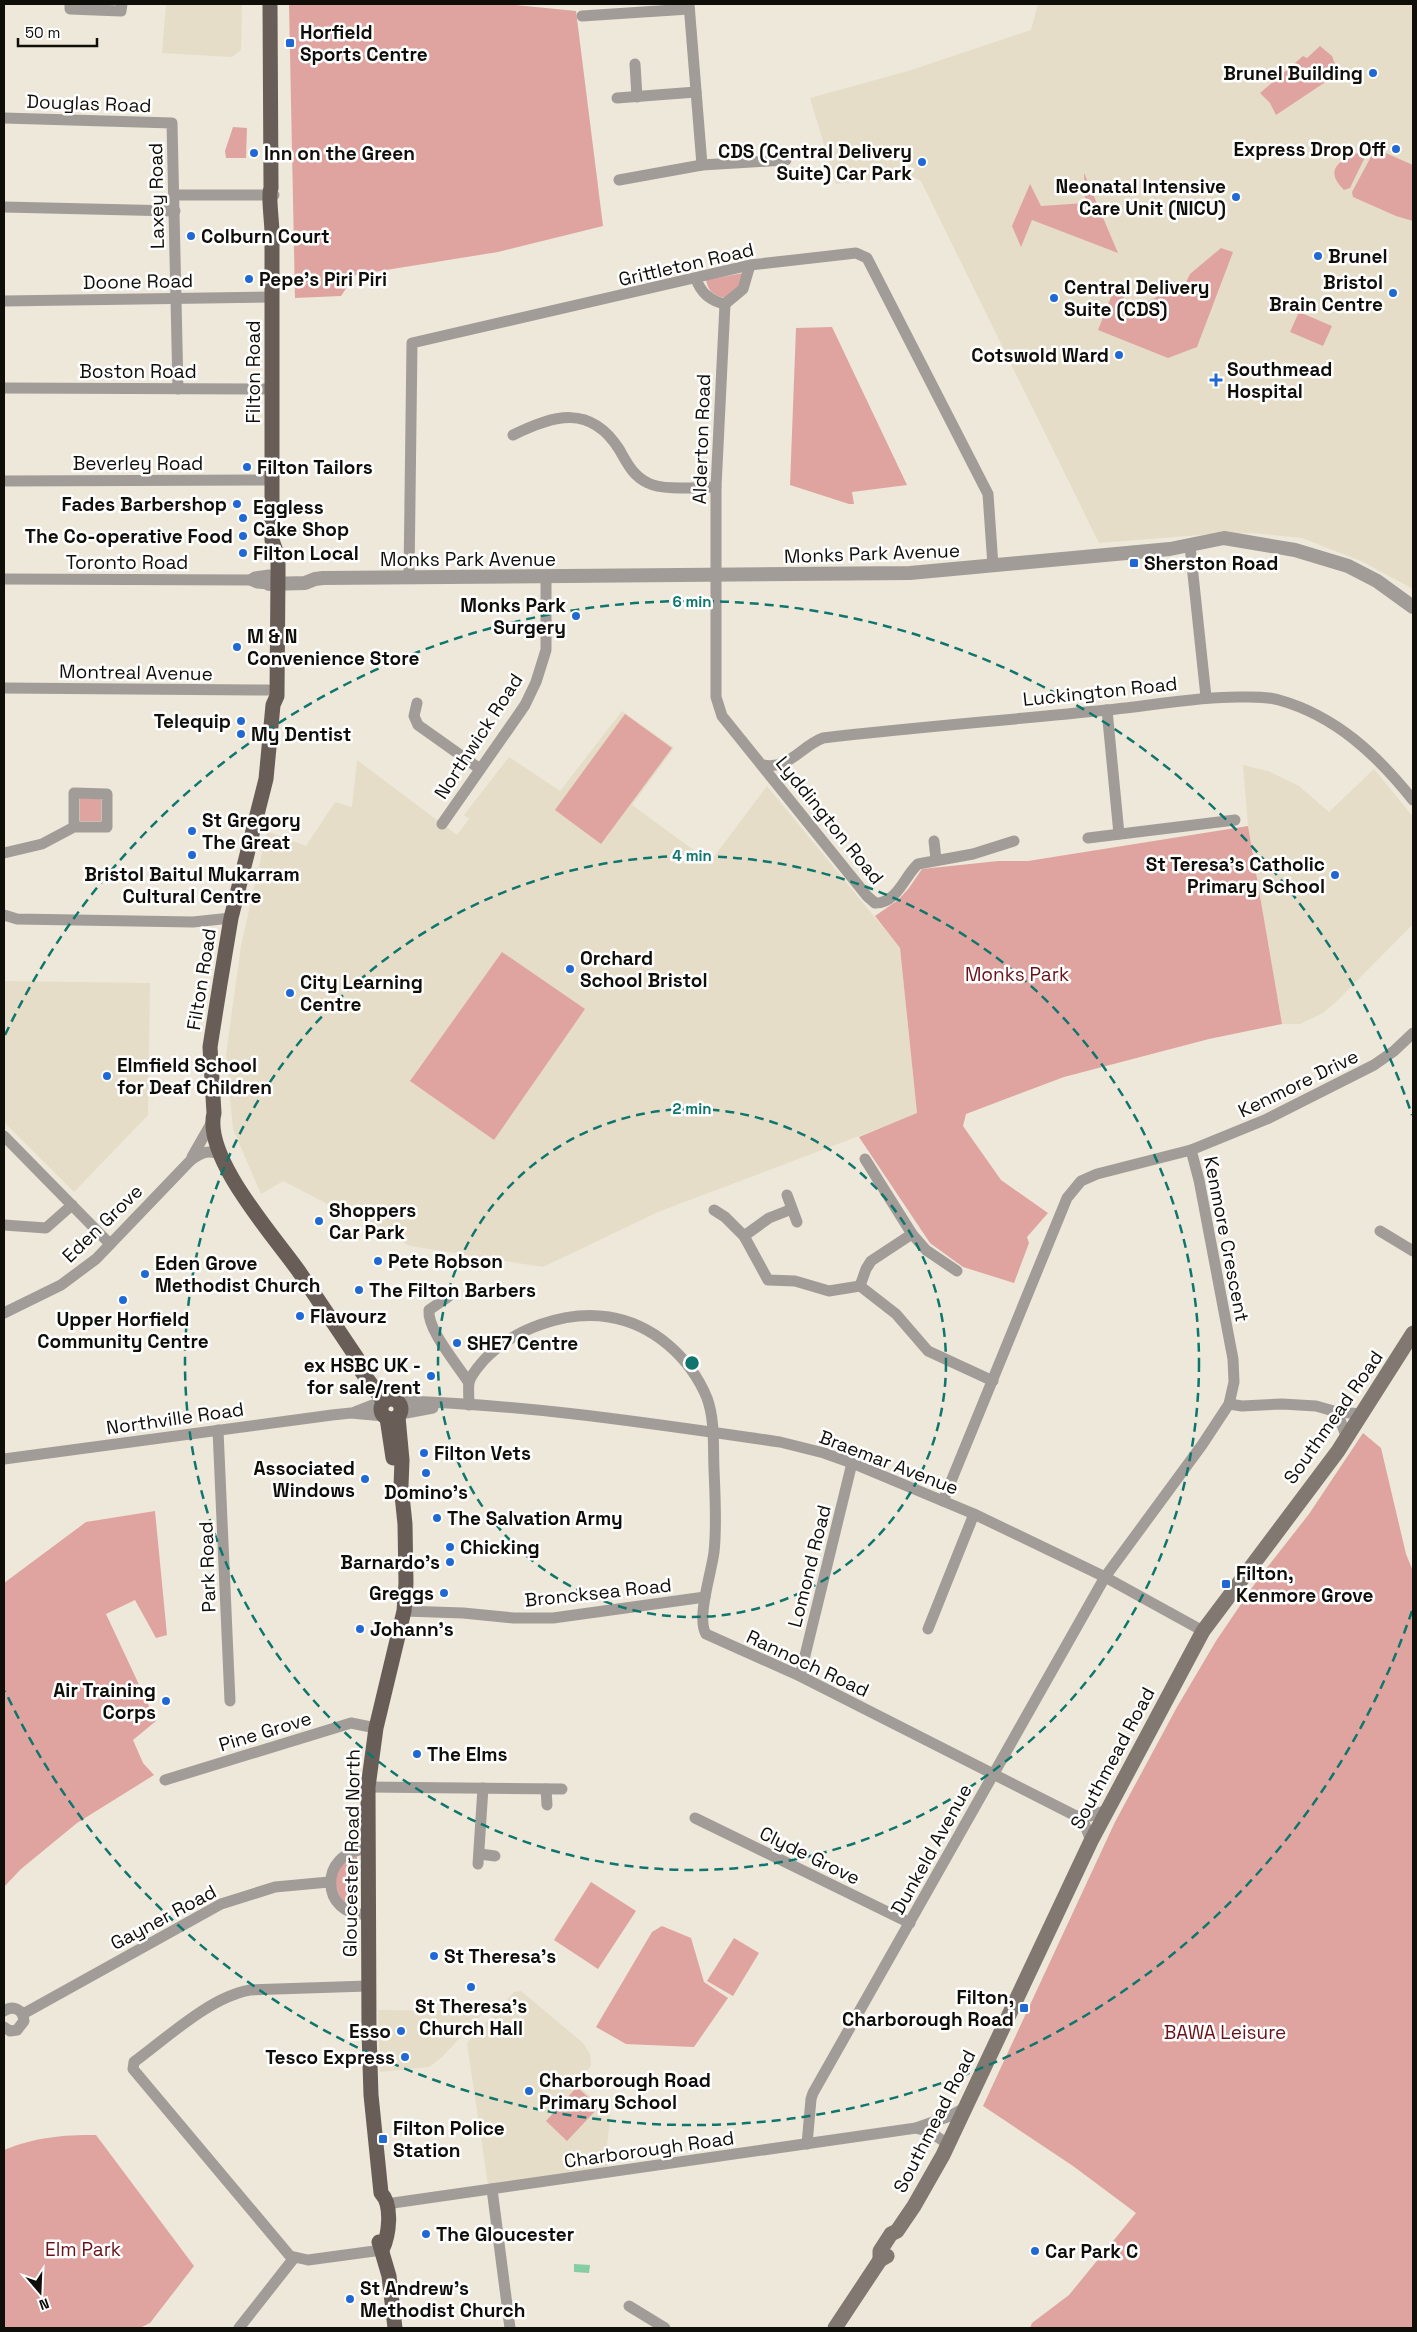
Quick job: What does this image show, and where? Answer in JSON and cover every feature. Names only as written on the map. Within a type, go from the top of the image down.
[{"type":"main road","name":"Filton Road","points":[[270,4],[273,480],[272,540],[268,556],[274,580],[277,696],[273,706],[266,779],[231,918],[210,1047],[213,1118],[221,1154],[228,1174],[238,1184],[249,1206],[311,1290],[391,1409]]},
{"type":"main road","name":"Filton Road","points":[[273,706],[268,698],[268,690],[274,580]]},
{"type":"main road","name":"Filton Road","points":[[213,1118],[220,1120],[238,1176],[238,1184]]},
{"type":"main road","name":"Southmead Road","points":[[835,2328],[880,2260],[880,2251],[891,2234],[897,2231],[948,2144],[1091,1841],[1203,1631],[1347,1438],[1413,1333]]},
{"type":"main road","name":"Gloucester Road North","points":[[391,1409],[402,1460],[401,1486],[406,1558],[404,1611],[376,1728],[368,1788],[367,1914],[371,2095],[384,2199],[377,2198],[378,2240],[389,2276],[395,2328]]},
{"type":"street","points":[[70,4],[70,9],[121,11],[122,4]]},
{"type":"street","points":[[582,16],[689,6],[702,165]]},
{"type":"street","points":[[635,64],[637,97]]},
{"type":"street","points":[[617,98],[696,92]]},
{"type":"street","name":"Douglas Road","points":[[4,118],[172,123]]},
{"type":"street","name":"Laxey Road","points":[[172,123],[178,389]]},
{"type":"street","points":[[619,180],[702,165],[786,160]]},
{"type":"street","points":[[174,195],[271,195]]},
{"type":"street","points":[[4,207],[174,211]]},
{"type":"street","name":"Grittleton Road","points":[[409,578],[412,343],[750,266],[856,253],[867,258],[988,494],[993,566]]},
{"type":"street","points":[[696,279],[704,294],[714,302],[725,304],[742,290],[750,266]]},
{"type":"street","name":"Doone Road","points":[[4,301],[272,297]]},
{"type":"street","name":"Alderton Road","points":[[725,304],[716,487],[715,575],[716,697],[725,721]]},
{"type":"street","name":"Boston Road","points":[[4,388],[273,389]]},
{"type":"street","points":[[513,435],[552,419],[568,417],[586,419],[598,425],[610,435],[630,469],[650,485],[716,487]]},
{"type":"street","name":"Beverley Road","points":[[4,481],[273,480]]},
{"type":"street","name":"Monks Park Avenue","points":[[274,580],[306,583],[315,579],[910,573],[1190,546],[1224,538],[1295,550],[1348,566],[1377,581],[1413,606]]},
{"type":"street","points":[[1190,546],[1206,697]]},
{"type":"street","name":"Northwick Road","points":[[442,824],[525,705],[542,665],[546,650],[546,577]]},
{"type":"street","name":"Toronto Road","points":[[4,579],[250,580],[256,583],[274,580]]},
{"type":"street","name":"Montreal Avenue","points":[[4,688],[268,690]]},
{"type":"street","name":"Luckington Road","points":[[763,765],[774,767],[782,765],[816,740],[823,738],[1108,710],[1206,697],[1256,697],[1278,699],[1308,711],[1341,728],[1369,750],[1413,800]]},
{"type":"street","points":[[417,703],[414,716],[418,725],[480,769]]},
{"type":"street","points":[[1108,710],[1119,834]]},
{"type":"street","name":"Lyddington Road","points":[[725,721],[875,903],[884,901],[900,889],[918,864],[936,859],[1003,851],[1014,841]]},
{"type":"street","points":[[1088,838],[1219,819],[1235,820]]},
{"type":"street","points":[[4,853],[42,844],[74,827]]},
{"type":"street","points":[[934,841],[936,859]]},
{"type":"street","points":[[4,915],[17,919],[193,922],[231,918]]},
{"type":"street","name":"Kenmore Drive","points":[[1191,1150],[1267,1118],[1374,1065],[1394,1051],[1413,1033]]},
{"type":"street","name":"Eden Grove","points":[[4,1313],[61,1285],[96,1259],[190,1160],[206,1136],[213,1118]]},
{"type":"street","points":[[4,1136],[110,1244]]},
{"type":"street","name":"Kenmore Crescent","points":[[943,1501],[1067,1198],[1081,1181],[1097,1174],[1191,1150],[1199,1180],[1233,1359],[1234,1382],[1229,1404],[1202,1445],[1105,1577]]},
{"type":"street","name":"Eden Grove","points":[[190,1160],[206,1151],[221,1154]]},
{"type":"street","points":[[865,1159],[912,1234],[926,1250],[957,1271]]},
{"type":"street","points":[[787,1195],[797,1222]]},
{"type":"street","points":[[4,1226],[46,1228],[72,1205]]},
{"type":"street","points":[[744,1236],[769,1218],[792,1209]]},
{"type":"street","points":[[714,1210],[725,1217],[744,1236],[764,1276],[771,1281],[795,1281],[829,1291],[860,1286],[896,1314],[928,1351],[992,1381]]},
{"type":"street","points":[[1380,1231],[1413,1251]]},
{"type":"street","points":[[860,1286],[871,1261],[912,1234]]},
{"type":"street","points":[[448,1297],[429,1310],[428,1317],[469,1382],[469,1405]]},
{"type":"street","name":"Rannoch Road","points":[[469,1382],[474,1370],[504,1342],[533,1328],[576,1317],[608,1317],[632,1323],[651,1332],[667,1343],[684,1360],[707,1398],[712,1416],[715,1533],[714,1554],[705,1597],[703,1624],[706,1634],[800,1676],[1076,1816]]},
{"type":"street","name":"Braemar Avenue","points":[[391,1409],[433,1401],[446,1404],[502,1406],[780,1442],[824,1453],[974,1514],[1105,1577],[1203,1631]]},
{"type":"street","points":[[1229,1404],[1242,1406],[1282,1404],[1316,1406],[1337,1412],[1363,1414]]},
{"type":"street","name":"Northville Road","points":[[4,1459],[391,1409]]},
{"type":"street","points":[[1337,1412],[1347,1438]]},
{"type":"street","name":"Park Road","points":[[218,1430],[230,1701]]},
{"type":"street","name":"Lomond Road","points":[[800,1676],[852,1463]]},
{"type":"street","points":[[928,1629],[974,1514]]},
{"type":"street","name":"Dunkeld Avenue","points":[[807,2144],[813,2092],[1105,1577]]},
{"type":"street","name":"Broncksea Road","points":[[404,1611],[553,1618],[705,1597]]},
{"type":"street","name":"Pine Grove","points":[[165,1780],[351,1723],[376,1728]]},
{"type":"street","points":[[368,1788],[562,1789]]},
{"type":"street","points":[[483,1788],[479,1859],[495,1856]]},
{"type":"street","points":[[546,1789],[547,1805]]},
{"type":"street","points":[[1076,1816],[1086,1817],[1107,1810]]},
{"type":"street","points":[[1076,1816],[1085,1825],[1091,1841]]},
{"type":"street","name":"Clyde Grove","points":[[694,1818],[910,1923]]},
{"type":"street","points":[[367,1914],[354,1914],[344,1909],[337,1902],[329,1882],[337,1861],[352,1851],[368,1850]]},
{"type":"street","name":"Gayner Road","points":[[4,2028],[14,2031],[21,2028],[24,2021],[22,2014],[220,1904],[275,1887],[329,1882]]},
{"type":"street","points":[[368,1986],[235,1992],[218,2000],[132,2064],[138,2076],[282,2247],[294,2258],[308,2260],[382,2250]]},
{"type":"street","points":[[4,2012],[13,2008],[22,2014]]},
{"type":"street","name":"Charborough Road","points":[[384,2199],[492,2189],[916,2128],[950,2116],[966,2107]]},
{"type":"street","points":[[916,2128],[930,2132],[948,2144]]},
{"type":"street","points":[[492,2189],[510,2328]]},
{"type":"street","points":[[238,2328],[294,2258]]},
{"type":"street","points":[[629,2306],[665,2328]]},
{"type":"shaded area","points":[[166,4],[242,4],[241,50],[232,57],[162,53]]},
{"type":"shaded area","name":"Southmead Hospital","points":[[1038,4],[1413,4],[1413,589],[1361,561],[1302,538],[1252,533],[1212,534],[1099,543],[921,181],[899,170],[898,176],[836,184],[810,98],[908,71],[1031,30]]},
{"type":"shaded area","name":"Orchard School Bristol","points":[[622,711],[674,748],[632,805],[710,862],[767,786],[900,948],[917,1114],[658,1212],[543,1267],[410,1246],[283,1181],[261,1194],[233,1129],[226,1055],[241,946],[267,831],[306,846],[335,802],[352,807],[357,760],[457,835],[469,819],[464,815],[509,757],[560,791]]},
{"type":"shaded area","name":"St Teresa's Catholic Primary School","points":[[1243,765],[1268,771],[1299,786],[1329,812],[1374,769],[1413,817],[1413,924],[1338,1000],[1323,1013],[1300,1024],[1282,1024],[1248,826]]},
{"type":"shaded area","points":[[4,981],[150,983],[148,1115],[74,1192],[4,1122]]},
{"type":"shaded area","name":"Charborough Road Primary School","points":[[521,1991],[583,2043],[590,2054],[591,2066],[576,2083],[601,2106],[611,2110],[607,2146],[608,2169],[488,2185],[467,2043],[514,1992]]},
{"type":"shaded area","points":[[378,2010],[485,2011],[441,2058],[429,2067],[380,2072]]},
{"type":"shaded area","points":[[574,2264],[590,2265],[589,2273],[574,2272]]},
{"type":"green space","points":[[289,4],[505,4],[576,11],[603,226],[498,252],[355,275],[341,296],[295,298]]},
{"type":"green space","points":[[1320,46],[1332,56],[1337,70],[1323,79],[1324,83],[1276,115],[1270,103],[1260,93],[1303,56],[1307,58]]},
{"type":"green space","points":[[233,127],[247,128],[246,158],[226,158],[225,151]]},
{"type":"green space","points":[[1364,150],[1367,153],[1350,188],[1344,190],[1337,182],[1335,170],[1343,161]]},
{"type":"green space","points":[[1379,150],[1413,165],[1413,221],[1396,216],[1353,197],[1352,192],[1373,153]]},
{"type":"green space","points":[[1084,173],[1118,253],[1032,220],[1021,247],[1012,226],[1030,184],[1041,206],[1085,203]]},
{"type":"green space","points":[[1221,248],[1233,252],[1197,347],[1168,358],[1098,330],[1115,287],[1118,291],[1121,291],[1129,310],[1185,284],[1190,274]]},
{"type":"green space","points":[[743,273],[740,285],[725,298],[718,296],[708,287],[706,280]]},
{"type":"green space","points":[[1299,312],[1332,326],[1323,346],[1290,332]]},
{"type":"green space","points":[[832,327],[907,485],[852,492],[854,504],[790,485],[796,328]]},
{"type":"green space","points":[[625,714],[672,748],[601,844],[555,810]]},
{"type":"green space","points":[[80,798],[101,799],[101,821],[80,821]]},
{"type":"green space","name":"Monks Park","points":[[1248,826],[1282,1024],[1209,1039],[1064,1077],[966,1114],[963,1126],[1001,1180],[1048,1213],[1027,1237],[1029,1243],[1014,1283],[963,1267],[930,1243],[859,1137],[917,1113],[900,948],[875,916],[898,900],[922,869],[998,861],[1028,861]]},
{"type":"green space","points":[[502,952],[585,1009],[494,1140],[410,1081]]},
{"type":"green space","name":"BAWA Leisure","points":[[1363,1433],[1381,1448],[1406,1554],[1413,1571],[1413,2328],[1030,2328],[1032,2323],[1069,2295],[1136,2213],[1073,2166],[983,2106],[1115,1822],[1177,1707],[1216,1641],[1258,1579],[1309,1514]]},
{"type":"green space","points":[[155,1511],[167,1635],[156,1638],[135,1600],[106,1614],[156,1721],[133,1740],[143,1763],[154,1775],[77,1823],[21,1869],[4,1887],[4,1583],[86,1522]]},
{"type":"green space","points":[[357,1855],[357,1909],[341,1901],[335,1883],[338,1867]]},
{"type":"green space","points":[[591,1882],[636,1911],[598,1969],[554,1940]]},
{"type":"green space","points":[[662,1926],[691,1938],[704,1982],[728,1998],[694,2047],[626,2044],[596,2027],[652,1932]]},
{"type":"green space","points":[[734,1938],[759,1953],[733,1996],[707,1981]]},
{"type":"green space","points":[[577,2087],[599,2107],[567,2141],[546,2121]]},
{"type":"green space","name":"Elm Park","points":[[96,2135],[194,2266],[150,2323],[140,2328],[4,2328],[4,2150],[27,2142],[49,2138]]},
{"type":"place","name":"Horfield Sports Centre","points":[[290,43]]},
{"type":"place","name":"Brunel Building","points":[[1373,73]]},
{"type":"place","name":"Express Drop Off","points":[[1396,149]]},
{"type":"place","name":"Inn on the Green","points":[[254,153]]},
{"type":"place","name":"CDS (Central Delivery Suite) Car Park","points":[[922,162]]},
{"type":"place","name":"Neonatal Intensive Care Unit (NICU)","points":[[1236,197]]},
{"type":"place","name":"Colburn Court","points":[[191,236]]},
{"type":"place","name":"Brunel","points":[[1318,256]]},
{"type":"place","name":"Pepe's Piri Piri","points":[[249,279]]},
{"type":"place","name":"Bristol Brain Centre","points":[[1393,293]]},
{"type":"place","name":"Central Delivery Suite (CDS)","points":[[1054,298]]},
{"type":"place","name":"Cotswold Ward","points":[[1119,355]]},
{"type":"place","name":"Southmead Hospital","points":[[1216,380]]},
{"type":"place","name":"Filton Tailors","points":[[247,467]]},
{"type":"place","name":"Fades Barbershop","points":[[237,504]]},
{"type":"place","name":"Eggless Cake Shop","points":[[243,518]]},
{"type":"place","name":"The Co-operative Food","points":[[243,536]]},
{"type":"place","name":"Filton Local","points":[[243,553]]},
{"type":"place","name":"Sherston Road","points":[[1134,563]]},
{"type":"place","name":"Monks Park Surgery","points":[[576,616]]},
{"type":"place","name":"M & N Convenience Store","points":[[237,647]]},
{"type":"place","name":"Telequip","points":[[241,721]]},
{"type":"place","name":"My Dentist","points":[[241,734]]},
{"type":"place","name":"St Gregory The Great","points":[[192,831]]},
{"type":"place","name":"Bristol Baitul Mukarram Cultural Centre","points":[[192,855]]},
{"type":"place","name":"St Teresa's Catholic Primary School","points":[[1335,875]]},
{"type":"place","name":"Orchard School Bristol","points":[[570,969]]},
{"type":"place","name":"City Learning Centre","points":[[290,993]]},
{"type":"place","name":"Elmfield School for Deaf Children","points":[[107,1076]]},
{"type":"place","name":"Shoppers Car Park","points":[[319,1221]]},
{"type":"place","name":"Pete Robson","points":[[378,1261]]},
{"type":"place","name":"Eden Grove Methodist Church","points":[[145,1274]]},
{"type":"place","name":"The Filton Barbers","points":[[359,1290]]},
{"type":"place","name":"Upper Horfield Community Centre","points":[[123,1300]]},
{"type":"place","name":"Flavourz","points":[[300,1316]]},
{"type":"place","name":"SHE7 Centre","points":[[457,1343]]},
{"type":"place","name":"ex HSBC UK - for sale/rent","points":[[431,1376]]},
{"type":"place","name":"Filton Vets","points":[[424,1453]]},
{"type":"place","name":"Domino's","points":[[426,1473]]},
{"type":"place","name":"Associated Windows","points":[[365,1479]]},
{"type":"place","name":"The Salvation Army","points":[[437,1518]]},
{"type":"place","name":"Chicking","points":[[450,1547]]},
{"type":"place","name":"Barnardo's","points":[[450,1562]]},
{"type":"place","name":"Filton, Kenmore Grove","points":[[1226,1584]]},
{"type":"place","name":"Greggs","points":[[444,1593]]},
{"type":"place","name":"Johann's","points":[[360,1629]]},
{"type":"place","name":"Air Training Corps","points":[[166,1701]]},
{"type":"place","name":"The Elms","points":[[417,1754]]},
{"type":"place","name":"St Theresa's","points":[[434,1956]]},
{"type":"place","name":"St Theresa's Church Hall","points":[[471,1987]]},
{"type":"place","name":"Filton, Charborough Road","points":[[1024,2008]]},
{"type":"place","name":"Esso","points":[[401,2031]]},
{"type":"place","name":"Tesco Express","points":[[405,2057]]},
{"type":"place","name":"Charborough Road Primary School","points":[[529,2091]]},
{"type":"place","name":"Filton Police Station","points":[[383,2139]]},
{"type":"place","name":"The Gloucester","points":[[426,2234]]},
{"type":"place","name":"Car Park C","points":[[1035,2251]]},
{"type":"place","name":"St Andrew's Methodist Church","points":[[350,2299]]}]
